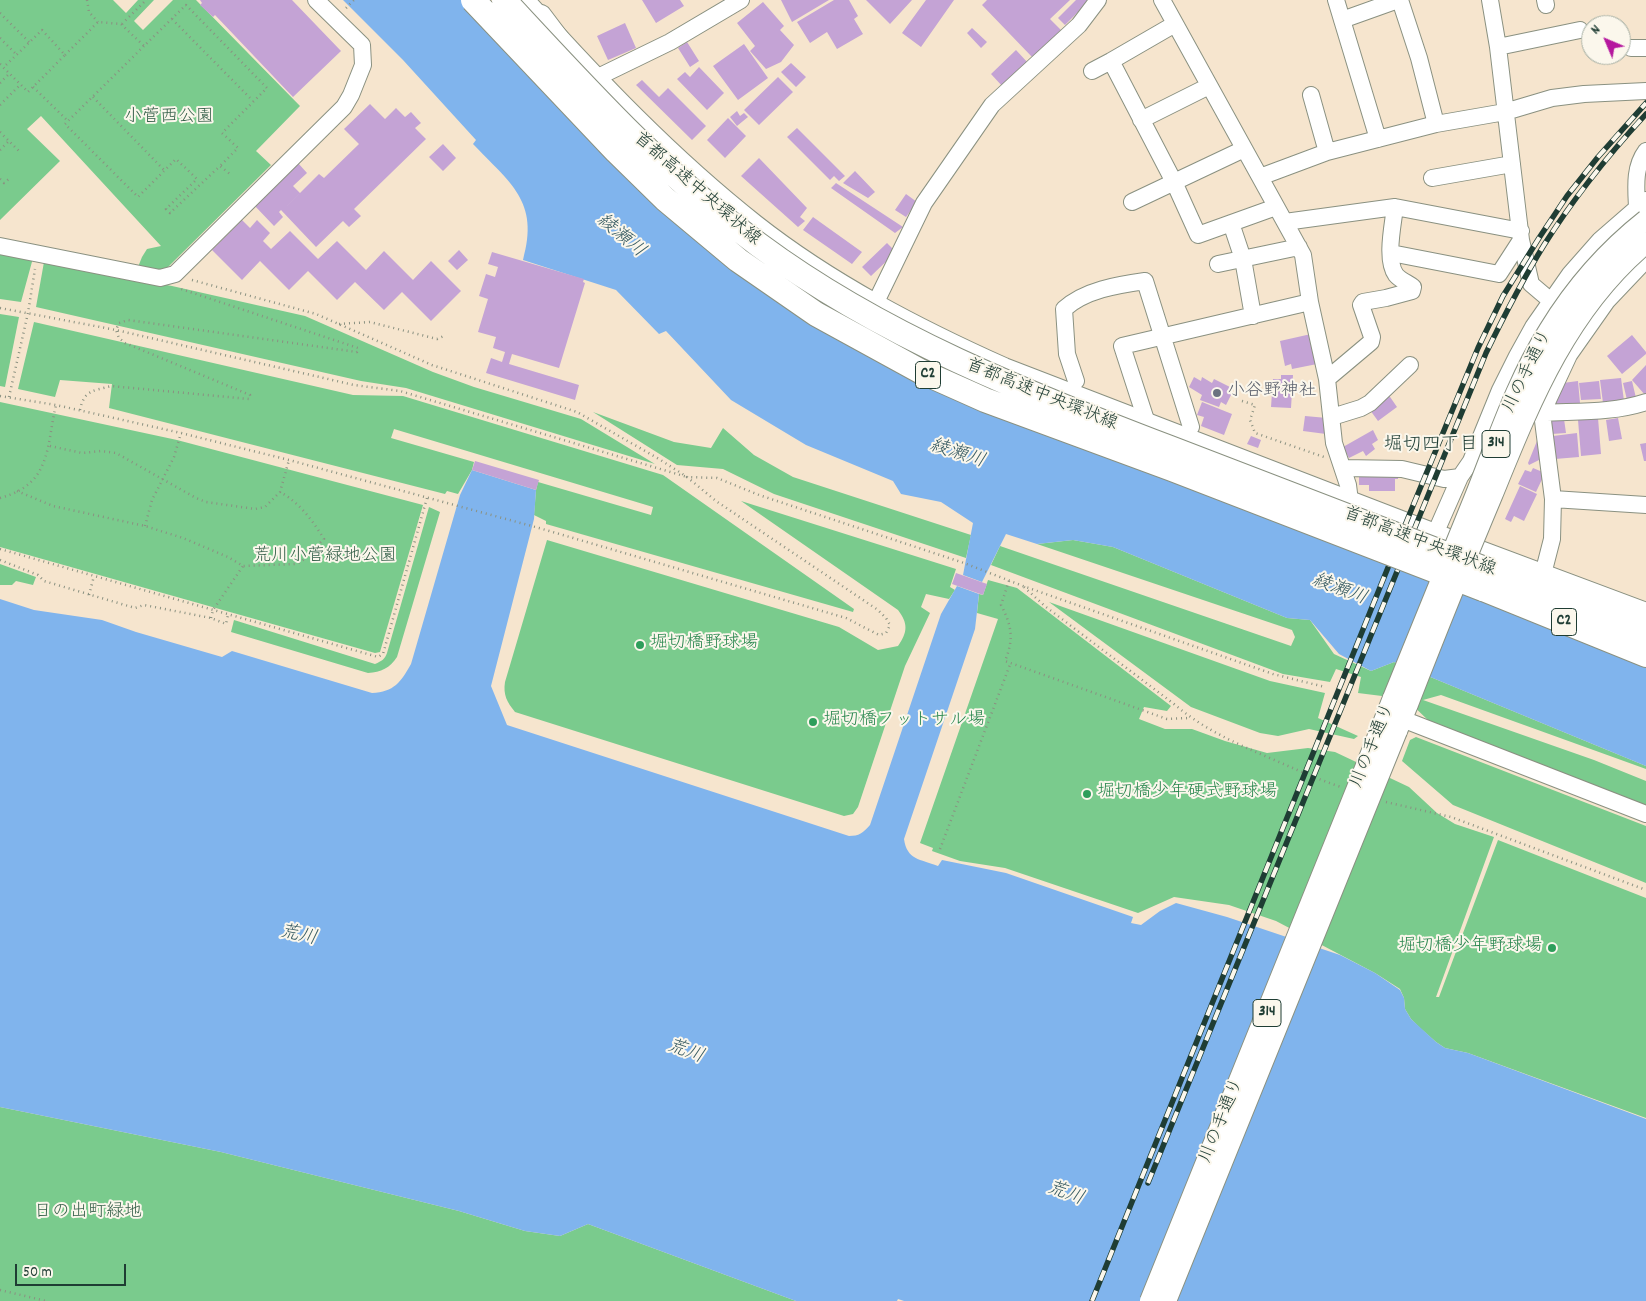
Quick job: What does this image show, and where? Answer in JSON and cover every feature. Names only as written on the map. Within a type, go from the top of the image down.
[{"type":"highway","name":"首都高速中央環状線","points":[[472,0],[609,144],[665,199],[703,232],[769,283],[816,314],[920,371],[993,404],[1172,470],[1486,580],[1646,622]]},
{"type":"highway","name":"首都高速中央環状線","points":[[504,0],[592,85],[631,134],[696,194],[760,245],[828,292],[874,319],[932,350],[1006,383],[1646,646]]},
{"type":"highway","points":[[515,0],[592,85],[660,166],[702,207],[747,244],[842,310],[896,342],[995,392],[1172,470]]},
{"type":"highway","points":[[540,17],[592,85]]},
{"type":"highway","name":"首都高速中央環状線","points":[[1486,580],[1646,655]]},
{"type":"highway","points":[[1486,580],[1646,634]]},
{"type":"main road","points":[[524,0],[540,17]]},
{"type":"main road","points":[[592,85],[702,181],[756,225],[811,265],[875,304],[941,339],[1004,368],[1435,534],[1646,612]]},
{"type":"main road","name":"川の手通り","points":[[1166,1301],[1395,715],[1507,417],[1549,330],[1581,285],[1621,242],[1643,209]]},
{"type":"main road","name":"川の手通り","points":[[1150,1301],[1395,715],[1550,363],[1588,305],[1611,278],[1646,243]]},
{"type":"street","points":[[0,246],[160,278],[175,274],[344,107],[351,95],[363,66],[362,46],[316,0]]},
{"type":"street","points":[[592,85],[741,0]]},
{"type":"street","points":[[875,304],[924,203],[992,105],[1079,25],[1098,0]]},
{"type":"street","points":[[1162,0],[1303,255],[1310,302],[1327,379],[1334,443],[1348,485],[1350,500]]},
{"type":"street","points":[[1336,0],[1378,139]]},
{"type":"street","points":[[1342,20],[1399,0],[1419,58],[1436,124]]},
{"type":"street","points":[[1490,0],[1498,47],[1521,235],[1531,284],[1551,301]]},
{"type":"street","points":[[1092,71],[1175,24]]},
{"type":"street","points":[[1498,47],[1580,30]]},
{"type":"street","points":[[1111,61],[1174,182],[1198,236],[1276,207]]},
{"type":"street","points":[[1141,120],[1209,86]]},
{"type":"street","points":[[1260,177],[1327,152],[1436,124],[1505,112],[1552,98],[1584,94],[1646,91]]},
{"type":"street","points":[[1311,95],[1327,152]]},
{"type":"street","points":[[1132,202],[1244,149]]},
{"type":"street","points":[[1435,534],[1460,478],[1471,461],[1500,390],[1517,356],[1551,301],[1570,274],[1594,246],[1643,209],[1636,181],[1639,160],[1646,151]]},
{"type":"street","points":[[1432,178],[1512,164]]},
{"type":"street","points":[[1285,222],[1395,207],[1521,235]]},
{"type":"street","points":[[1327,379],[1371,342],[1372,337],[1361,305],[1363,302],[1412,291],[1413,287],[1398,277],[1393,270],[1391,253],[1395,207]]},
{"type":"street","points":[[1231,223],[1243,258],[1253,316]]},
{"type":"street","points":[[1391,253],[1499,274],[1521,235]]},
{"type":"street","points":[[1218,264],[1299,247]]},
{"type":"street","points":[[1543,574],[1552,539],[1552,499],[1542,413],[1569,355],[1607,301],[1646,260]]},
{"type":"street","points":[[1076,382],[1067,354],[1064,309],[1072,302],[1111,286],[1145,282],[1191,427]]},
{"type":"street","points":[[1147,423],[1122,346],[1310,302]]},
{"type":"street","points":[[1332,417],[1361,408],[1370,403],[1410,365]]},
{"type":"street","points":[[1500,390],[1542,413],[1630,407],[1646,402]]},
{"type":"street","points":[[1342,466],[1402,469],[1444,479],[1460,478]]},
{"type":"street","points":[[1552,499],[1646,505]]},
{"type":"street","points":[[1395,715],[1646,814]]},
{"type":"path","points":[[87,0],[89,12],[98,22],[122,24],[144,46]]},
{"type":"path","points":[[122,24],[146,0]]},
{"type":"path","points":[[344,10],[354,0]]},
{"type":"path","points":[[186,5],[267,88],[222,133],[238,148],[170,213],[166,209],[197,179],[176,159],[138,197],[65,124],[144,46],[186,5]]},
{"type":"path","points":[[0,13],[30,42]]},
{"type":"path","points":[[172,19],[254,102]]},
{"type":"path","points":[[0,64],[28,92],[98,22]]},
{"type":"path","points":[[4,68],[42,30],[65,55]]},
{"type":"path","points":[[0,38],[17,55]]},
{"type":"path","points":[[0,83],[10,73]]},
{"type":"path","points":[[0,105],[21,84]]},
{"type":"path","points":[[33,87],[68,121]]},
{"type":"path","points":[[93,97],[164,170]]},
{"type":"path","points":[[0,132],[19,150]]},
{"type":"path","points":[[0,150],[9,141]]},
{"type":"path","points":[[220,166],[230,174]]},
{"type":"path","points":[[0,179],[4,184],[10,178]]},
{"type":"path","points":[[9,397],[28,313],[38,254]]},
{"type":"path","points":[[0,396],[56,405],[181,433],[427,497],[846,618],[879,635],[886,633],[890,625],[878,610],[716,501],[687,477],[577,412],[432,364],[316,314],[175,274]]},
{"type":"path","points":[[80,411],[82,399],[89,392],[111,386],[249,399],[250,395],[126,343],[119,338],[116,330],[119,323],[128,320],[357,352],[358,348],[179,288],[175,274]]},
{"type":"path","points":[[0,308],[116,330],[354,385],[400,391],[446,403],[687,477],[717,478],[760,495],[964,563],[1009,581],[1273,674],[1325,687]]},
{"type":"path","points":[[338,324],[370,322],[437,339],[444,336]]},
{"type":"path","points":[[1242,401],[1255,405],[1250,420],[1255,433],[1342,466]]},
{"type":"path","points":[[0,498],[18,491],[28,484],[37,475],[45,462],[50,446],[56,405]]},
{"type":"path","points":[[145,526],[152,500],[174,458],[181,433]]},
{"type":"path","points":[[50,446],[82,453],[101,451],[116,454],[206,502],[255,509],[265,507],[280,492],[289,460]]},
{"type":"path","points":[[18,491],[52,506],[145,526],[183,538],[228,557],[242,566],[296,564],[304,560],[324,539],[314,522],[288,496],[280,492]]},
{"type":"path","points":[[0,549],[378,657],[383,654],[427,497]]},
{"type":"path","points":[[0,560],[38,575],[44,581],[135,608],[144,606],[211,618],[226,624],[229,615]]},
{"type":"path","points":[[211,618],[213,610],[242,566]]},
{"type":"path","points":[[89,594],[94,576]]},
{"type":"path","points":[[1009,581],[1001,605],[1010,632],[1011,646],[1005,661],[1167,719],[1191,718]]},
{"type":"path","points":[[1023,586],[1046,608],[1191,718],[1237,744],[1315,778],[1342,787]]},
{"type":"path","points":[[940,849],[1011,662]]},
{"type":"path","points":[[1386,802],[1451,817],[1646,890]]},
{"type":"path","points":[[0,1290],[46,1301]]},
{"type":"green space","name":"小菅西公園","points":[[0,0],[113,0],[126,13],[138,0],[154,0],[134,21],[143,30],[173,0],[196,0],[300,106],[256,151],[271,165],[168,267],[157,271],[138,267],[147,249],[161,246],[41,116],[27,129],[60,161],[0,220]]},
{"type":"green space","points":[[0,251],[33,258],[21,302],[0,299]]},
{"type":"green space","points":[[44,262],[172,286],[305,316],[433,372],[474,387],[581,419],[655,464],[406,388],[361,381],[36,307]]},
{"type":"green space","points":[[0,314],[19,317],[5,387],[0,386]]},
{"type":"green space","points":[[34,322],[353,395],[403,396],[663,475],[854,609],[853,612],[546,524],[546,521],[534,515],[538,482],[651,515],[653,507],[394,429],[391,438],[474,462],[472,470],[458,494],[447,491],[445,494],[109,408],[112,384],[60,380],[55,397],[18,389]]},
{"type":"green space","name":"荒川小菅緑地公園","points":[[0,402],[177,440],[423,505],[380,652],[375,653],[0,547]]},
{"type":"green space","points":[[593,412],[674,442],[711,448],[723,428],[754,455],[793,477],[971,535],[966,558],[774,494],[723,469],[677,465]]},
{"type":"green space","points":[[741,501],[956,569],[950,587],[955,590],[949,599],[926,594],[921,607],[930,613],[905,666],[858,807],[853,814],[844,816],[515,712],[506,698],[505,682],[547,540],[839,627],[878,650],[898,646],[904,636],[905,623],[898,610]]},
{"type":"green space","points":[[429,507],[440,512],[397,657],[388,667],[377,672],[368,673],[231,632],[234,620],[375,664],[381,661],[387,653]]},
{"type":"green space","points":[[1073,540],[1113,547],[1287,618],[1310,620],[1334,654],[1371,671],[1394,662],[1646,766],[1646,769],[1441,695],[1423,700],[1594,760],[1646,781],[1646,811],[1431,723],[1406,699],[1358,693],[1361,677],[1336,669],[1330,682],[1283,674],[991,565],[1000,546],[1291,646],[1295,637],[1292,630],[1037,544]]},
{"type":"green space","points":[[0,564],[36,577],[33,585],[16,581],[12,585],[0,585]]},
{"type":"green space","points":[[988,580],[1017,588],[1171,706],[1167,711],[1144,707],[1139,719],[1165,729],[1192,729],[1267,753],[1308,748],[1335,752],[1409,787],[1437,813],[1455,824],[1494,837],[1436,997],[1439,997],[1498,840],[1646,898],[1646,1118],[1468,1053],[1445,1048],[1411,1019],[1405,1009],[1404,998],[1400,989],[1375,973],[1276,921],[1229,905],[1174,897],[1138,913],[1005,868],[960,861],[932,851],[933,848],[920,843],[998,619],[977,613],[979,594],[983,595]]},
{"type":"green space","points":[[1049,602],[1270,681],[1325,693],[1318,718],[1358,736],[1354,739],[1309,729],[1278,736],[1260,733],[1191,707]]},
{"type":"green space","points":[[1416,737],[1646,826],[1646,883],[1453,805],[1402,761],[1410,740]]},
{"type":"green space","name":"日の出町緑地","points":[[0,1107],[221,1152],[459,1211],[525,1231],[560,1236],[588,1224],[796,1301],[0,1301]]},
{"type":"water","name":"綾瀬川","points":[[343,0],[462,0],[609,156],[836,337],[1646,662],[1646,766],[1394,662],[1371,671],[1339,654],[1310,620],[1287,618],[1113,547],[1073,540],[1037,544],[1006,534],[982,582],[963,575],[973,523],[941,502],[901,494],[893,481],[806,445],[731,400],[666,331],[659,334],[616,290],[523,260],[528,222],[524,208],[510,182],[473,144],[476,140],[403,60]]},
{"type":"water","name":"荒川","points":[[472,470],[536,490],[534,519],[491,686],[507,725],[849,836],[861,834],[870,825],[941,614],[957,586],[979,594],[975,629],[904,839],[911,855],[938,866],[942,860],[1006,873],[1133,917],[1131,923],[1141,925],[1160,911],[1176,903],[1227,917],[1340,955],[1375,973],[1400,990],[1404,998],[1405,1009],[1411,1019],[1445,1048],[1468,1053],[1646,1119],[1646,1301],[904,1301],[898,1299],[897,1301],[796,1301],[588,1224],[560,1236],[525,1231],[459,1211],[221,1152],[0,1107],[0,599],[34,610],[102,620],[222,657],[232,651],[372,693],[386,691],[400,681],[411,664],[460,495]]},
{"type":"building","points":[[200,0],[292,0],[341,51],[293,97],[215,15],[213,17],[200,5],[202,3]]},
{"type":"building","points":[[642,0],[680,0],[684,6],[656,23]]},
{"type":"building","points":[[781,0],[829,0],[792,22]]},
{"type":"building","points":[[834,0],[849,0],[858,16],[854,19],[863,34],[837,49],[827,32],[810,43],[797,22]]},
{"type":"building","points":[[866,0],[912,0],[890,24]]},
{"type":"building","points":[[926,0],[954,0],[921,47],[902,33]]},
{"type":"building","points":[[987,0],[1070,0],[1050,19],[1061,30],[1033,58],[982,5]]},
{"type":"building","points":[[1076,0],[1090,0],[1065,25],[1058,18]]},
{"type":"building","points":[[763,2],[784,26],[780,30],[794,45],[781,62],[766,69],[750,51],[755,46],[737,23]]},
{"type":"building","points":[[625,23],[636,48],[608,60],[597,36]]},
{"type":"building","points":[[972,28],[987,42],[981,48],[967,33]]},
{"type":"building","points":[[687,42],[699,61],[690,67],[678,48]]},
{"type":"building","points":[[744,44],[768,78],[738,100],[713,66]]},
{"type":"building","points":[[1016,50],[1028,63],[1003,87],[991,74]]},
{"type":"building","points":[[791,63],[806,77],[796,87],[781,72]]},
{"type":"building","points":[[699,67],[724,93],[707,110],[677,79],[685,72],[690,77]]},
{"type":"building","points":[[778,77],[793,92],[759,125],[744,110]]},
{"type":"building","points":[[642,80],[659,97],[668,88],[706,126],[692,140],[636,85]]},
{"type":"building","points":[[370,104],[385,119],[396,108],[405,117],[411,112],[421,123],[415,128],[426,139],[354,209],[361,216],[349,227],[343,221],[316,247],[281,210],[279,212],[283,217],[274,226],[254,205],[298,163],[307,173],[293,186],[300,193],[319,174],[324,178],[359,144],[344,129]]},
{"type":"building","points":[[737,111],[740,116],[744,113],[748,117],[737,126],[730,117]]},
{"type":"building","points":[[728,118],[746,136],[725,158],[707,140]]},
{"type":"building","points":[[797,128],[845,176],[839,181],[834,176],[830,180],[787,137]]},
{"type":"building","points":[[443,144],[456,158],[443,171],[429,157]]},
{"type":"building","points":[[759,158],[807,208],[800,217],[805,221],[798,227],[741,176]]},
{"type":"building","points":[[855,171],[875,192],[868,198],[843,183]]},
{"type":"building","points":[[836,183],[903,227],[895,233],[831,188]]},
{"type":"building","points":[[906,194],[917,202],[906,217],[895,210]]},
{"type":"building","points":[[813,217],[862,252],[852,264],[803,230]]},
{"type":"building","points":[[242,220],[250,228],[257,220],[270,233],[263,241],[271,249],[290,231],[318,259],[337,241],[366,270],[384,251],[413,280],[431,261],[461,291],[431,321],[402,292],[384,310],[355,282],[337,300],[308,271],[289,290],[260,261],[242,280],[212,250]]},
{"type":"building","points":[[887,243],[896,252],[871,276],[862,267]]},
{"type":"building","points":[[459,250],[468,260],[457,270],[448,261]]},
{"type":"building","points":[[492,252],[584,279],[583,282],[585,283],[559,368],[512,354],[509,364],[579,385],[575,400],[486,373],[491,358],[502,362],[505,352],[493,348],[496,337],[478,332],[488,299],[479,296],[486,274],[495,277],[498,267],[488,264]]},
{"type":"building","points":[[1311,334],[1317,364],[1292,369],[1291,364],[1285,366],[1280,341]]},
{"type":"building","points":[[1632,335],[1646,354],[1622,374],[1607,356]]},
{"type":"building","points":[[1646,365],[1646,395],[1645,395],[1632,380]]},
{"type":"building","points":[[1281,375],[1293,375],[1291,408],[1271,407],[1273,379],[1281,379]]},
{"type":"building","points":[[1194,377],[1201,381],[1202,377],[1212,383],[1214,379],[1230,387],[1228,391],[1232,393],[1226,405],[1221,402],[1219,407],[1200,400],[1202,395],[1189,387]]},
{"type":"building","points":[[1621,378],[1624,401],[1603,403],[1600,380]]},
{"type":"building","points":[[1578,381],[1580,403],[1555,404],[1555,397],[1563,383]]},
{"type":"building","points":[[1599,381],[1601,399],[1581,400],[1579,383]]},
{"type":"building","points":[[1632,381],[1636,398],[1627,400],[1623,383]]},
{"type":"building","points":[[1388,394],[1397,407],[1378,421],[1370,410]]},
{"type":"building","points":[[1202,402],[1232,414],[1224,435],[1201,426],[1204,417],[1197,415]]},
{"type":"building","points":[[1305,416],[1327,418],[1326,434],[1303,431]]},
{"type":"building","points":[[1598,418],[1601,454],[1581,456],[1578,420]]},
{"type":"building","points":[[1618,418],[1622,439],[1609,441],[1606,420]]},
{"type":"building","points":[[1564,419],[1566,433],[1552,434],[1550,420]]},
{"type":"building","points":[[1373,430],[1378,440],[1372,444],[1375,449],[1366,456],[1363,451],[1349,458],[1343,447]]},
{"type":"building","points":[[1577,433],[1579,457],[1555,459],[1553,436]]},
{"type":"building","points":[[1251,436],[1261,440],[1258,448],[1247,444]]},
{"type":"building","points":[[1541,440],[1543,458],[1529,465],[1528,463],[1537,441]]},
{"type":"building","points":[[1646,443],[1646,461],[1644,461],[1640,444]]},
{"type":"building","points":[[475,461],[539,480],[536,490],[472,470]]},
{"type":"building","points":[[1533,468],[1545,473],[1536,492],[1518,484],[1525,470],[1531,472]]},
{"type":"building","points":[[1398,474],[1398,479],[1395,479],[1395,491],[1369,491],[1369,485],[1359,485],[1359,475]]},
{"type":"building","points":[[1520,486],[1537,494],[1524,521],[1514,516],[1511,522],[1505,519]]},
{"type":"building","points":[[956,573],[987,584],[983,595],[952,584]]},
{"type":"railway","points":[[1092,1301],[1478,348],[1503,296],[1567,196],[1598,157],[1646,103]]},
{"type":"railway","points":[[1148,1183],[1486,353],[1521,284],[1555,228],[1592,177],[1646,114]]},
{"type":"place","name":"小谷野神社","points":[[1217,393]]},
{"type":"place","name":"堀切橋野球場","points":[[640,645]]},
{"type":"place","name":"堀切橋フットサル場","points":[[813,722]]},
{"type":"place","name":"堀切橋少年硬式野球場","points":[[1087,794]]},
{"type":"place","name":"堀切橋少年野球場","points":[[1552,948]]},
{"type":"district","name":"堀切四丁目","points":[[1431,446]]}]
